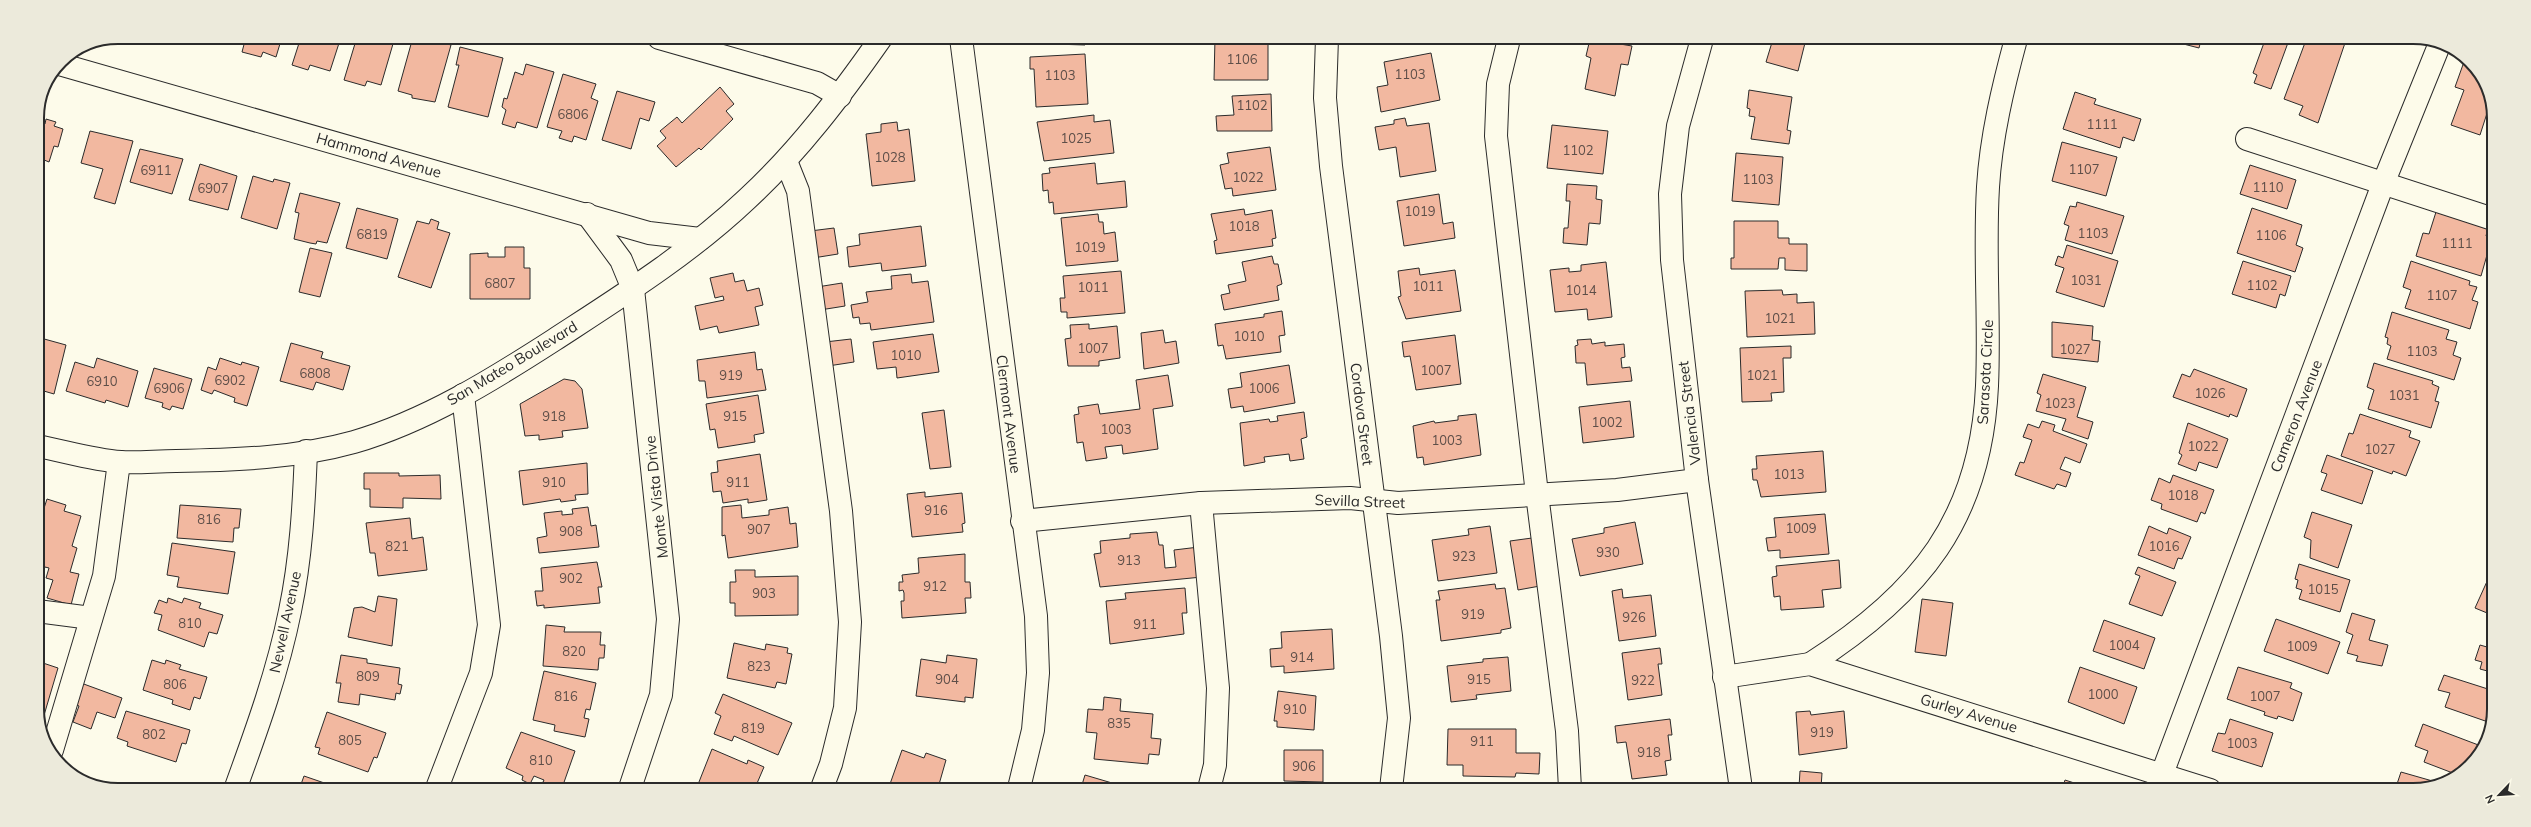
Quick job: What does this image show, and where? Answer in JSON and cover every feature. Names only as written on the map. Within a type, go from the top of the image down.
[{"type":"street","points":[[680,44],[818,83],[840,96]]},
{"type":"street","name":"San Mateo Boulevard","points":[[44,447],[119,462],[233,460],[306,451],[354,442],[417,418],[463,395],[534,353],[633,289],[700,239],[746,200],[786,161],[840,96],[877,44]]},
{"type":"street","name":"Clermont Avenue","points":[[958,44],[1022,522],[1036,616],[1038,673],[1033,730],[1020,783]]},
{"type":"street","name":"Cordova Street","points":[[1327,44],[1325,98],[1331,166],[1391,636],[1399,718],[1392,783]]},
{"type":"street","points":[[1508,44],[1498,84],[1496,136],[1537,494],[1567,731],[1570,783]]},
{"type":"street","name":"Valencia Street","points":[[1701,44],[1678,126],[1670,194],[1672,260],[1697,480],[1740,783]]},
{"type":"street","name":"Sarasota Circle","points":[[1810,664],[1851,638],[1894,601],[1933,555],[1955,521],[1970,486],[1981,438],[1987,386],[1988,186],[1996,125],[2015,44]]},
{"type":"street","name":"Cameron Avenue","points":[[2159,782],[2383,184],[2438,48]]},
{"type":"street","name":"Hammond Avenue","points":[[66,66],[588,214],[649,233],[700,239]]},
{"type":"street","points":[[2247,139],[2487,217]]},
{"type":"street","points":[[786,161],[798,191],[841,511],[850,622],[845,708],[831,764],[824,783]]},
{"type":"street","name":"Monte Vista Drive","points":[[588,214],[621,260],[633,289],[668,619],[661,695],[632,783]]},
{"type":"street","points":[[439,783],[481,673],[489,626],[463,395]]},
{"type":"street","name":"Newell Avenue","points":[[237,783],[268,700],[291,610],[303,520],[306,451]]},
{"type":"street","points":[[54,745],[104,576],[119,462]]},
{"type":"street","name":"Sevilla Street","points":[[1022,522],[1201,503],[1350,498],[1398,503],[1617,490],[1697,480]]},
{"type":"street","points":[[1201,503],[1218,688],[1216,765],[1211,783]]},
{"type":"street","points":[[44,612],[92,618]]},
{"type":"street","name":"Gurley Avenue","points":[[1724,677],[1810,664],[2159,782]]},
{"type":"building","points":[[244,44],[280,44],[276,57],[263,52],[261,57],[242,52]]},
{"type":"building","points":[[299,44],[339,44],[330,71],[310,65],[308,70],[292,65]]},
{"type":"building","points":[[355,44],[393,44],[381,85],[367,81],[365,86],[344,80]]},
{"type":"building","points":[[411,44],[451,45],[435,102],[412,98],[412,95],[398,91]]},
{"type":"building","points":[[1053,44],[1085,44],[1085,45]]},
{"type":"building","points":[[1215,44],[1268,44],[1268,80],[1214,80]]},
{"type":"building","points":[[1589,44],[1620,44],[1632,46],[1628,65],[1621,64],[1615,96],[1585,89],[1591,58],[1586,56]]},
{"type":"building","points":[[1771,44],[1805,44],[1798,71],[1766,62]]},
{"type":"building","points":[[2183,44],[2200,44],[2199,48]]},
{"type":"building","points":[[2264,44],[2288,44],[2271,89],[2254,83],[2257,75],[2253,73]]},
{"type":"building","points":[[2305,44],[2345,44],[2318,123],[2299,115],[2303,106],[2284,99]]},
{"type":"building","points":[[460,47],[503,58],[488,117],[448,107],[459,65],[456,65]]},
{"type":"building","points":[[1431,53],[1440,100],[1381,112],[1377,87],[1388,85],[1384,62]]},
{"type":"building","points":[[1085,54],[1088,104],[1036,107],[1034,69],[1030,69],[1030,57]]},
{"type":"building","points":[[2463,63],[2475,77],[2486,103],[2487,113],[2480,135],[2451,125],[2464,90],[2455,87]]},
{"type":"building","points":[[526,64],[554,72],[537,128],[517,122],[515,128],[502,124],[506,110],[502,107],[504,98],[507,99],[515,72],[523,75]]},
{"type":"building","points":[[563,74],[596,84],[591,98],[598,101],[586,140],[574,136],[572,142],[559,138],[562,131],[547,127]]},
{"type":"building","points":[[720,87],[734,104],[726,111],[733,119],[701,150],[699,148],[676,167],[657,146],[666,138],[660,131],[677,117],[682,123]]},
{"type":"building","points":[[1749,90],[1792,97],[1787,130],[1791,131],[1789,144],[1751,139],[1755,117],[1749,116],[1750,109],[1747,108]]},
{"type":"building","points":[[617,91],[655,102],[649,121],[640,118],[631,149],[602,140]]},
{"type":"building","points":[[2075,92],[2096,99],[2094,104],[2141,119],[2134,141],[2123,137],[2120,148],[2063,129]]},
{"type":"building","points":[[1271,94],[1272,131],[1217,131],[1216,116],[1234,115],[1232,96]]},
{"type":"building","points":[[1094,115],[1094,122],[1110,120],[1114,153],[1044,161],[1037,122]]},
{"type":"building","points":[[1405,118],[1407,126],[1429,123],[1436,171],[1400,177],[1396,147],[1379,150],[1375,127],[1394,124],[1394,120]]},
{"type":"building","points":[[46,119],[56,122],[54,126],[63,129],[58,147],[54,146],[49,162],[44,160]]},
{"type":"building","points":[[897,122],[898,131],[909,129],[915,181],[872,186],[866,134],[881,132],[881,124]]},
{"type":"building","points":[[1552,125],[1608,131],[1603,174],[1547,168]]},
{"type":"building","points":[[90,131],[133,141],[115,204],[94,198],[103,169],[81,163]]},
{"type":"building","points":[[2062,142],[2117,157],[2106,196],[2052,181]]},
{"type":"building","points":[[1270,147],[1276,190],[1233,196],[1232,188],[1225,189],[1220,165],[1229,163],[1227,153]]},
{"type":"building","points":[[140,149],[183,159],[172,194],[130,182]]},
{"type":"building","points":[[1736,153],[1783,157],[1779,205],[1732,201]]},
{"type":"building","points":[[1095,163],[1097,184],[1125,181],[1127,207],[1054,214],[1053,202],[1049,203],[1048,190],[1043,191],[1042,174],[1050,173],[1049,168]]},
{"type":"building","points":[[200,164],[237,176],[228,210],[189,200]]},
{"type":"building","points":[[2250,165],[2296,180],[2287,209],[2240,194]]},
{"type":"building","points":[[253,176],[273,182],[274,179],[290,183],[277,229],[241,218]]},
{"type":"building","points":[[1567,184],[1597,186],[1596,199],[1602,200],[1600,224],[1589,223],[1587,245],[1563,243],[1564,228],[1568,228],[1570,201],[1566,201]]},
{"type":"building","points":[[300,193],[340,203],[327,243],[317,241],[316,244],[294,239],[299,213],[295,212]]},
{"type":"building","points":[[1439,194],[1443,224],[1453,222],[1455,238],[1404,246],[1397,201]]},
{"type":"building","points":[[2077,202],[2124,216],[2112,254],[2065,240],[2069,226],[2064,224],[2070,206],[2076,207]]},
{"type":"building","points":[[357,208],[398,219],[387,259],[346,248]]},
{"type":"building","points":[[2252,208],[2302,225],[2296,245],[2303,248],[2295,272],[2237,253]]},
{"type":"building","points":[[1244,209],[1245,215],[1272,210],[1276,238],[1272,239],[1273,246],[1216,254],[1214,241],[1217,240],[1211,214]]},
{"type":"building","points":[[2436,212],[2487,228],[2487,255],[2481,276],[2416,256],[2423,233],[2429,234]]},
{"type":"building","points":[[1098,214],[1099,222],[1103,222],[1104,234],[1115,232],[1118,261],[1066,266],[1061,218]]},
{"type":"building","points":[[431,219],[439,222],[437,229],[450,233],[431,288],[398,277],[417,221],[429,224]]},
{"type":"building","points":[[1734,221],[1778,221],[1778,238],[1789,238],[1789,244],[1807,244],[1807,271],[1785,270],[1785,258],[1779,258],[1778,269],[1731,269],[1731,258],[1734,258]]},
{"type":"building","points":[[921,226],[926,266],[882,271],[881,263],[849,267],[847,247],[860,245],[859,234]]},
{"type":"building","points":[[834,228],[838,254],[813,258],[810,231]]},
{"type":"building","points":[[2067,245],[2118,261],[2104,307],[2056,292],[2064,268],[2055,265],[2058,256],[2063,258]]},
{"type":"building","points":[[505,247],[524,247],[524,268],[530,268],[530,299],[470,299],[470,254],[488,253],[488,257],[505,257]]},
{"type":"building","points":[[310,248],[332,253],[320,297],[299,292]]},
{"type":"building","points":[[1272,256],[1274,264],[1278,264],[1282,284],[1277,286],[1279,300],[1224,310],[1221,295],[1230,293],[1228,285],[1246,281],[1242,262]]},
{"type":"building","points":[[2243,261],[2291,276],[2285,296],[2280,294],[2276,308],[2232,294]]},
{"type":"building","points":[[2411,261],[2470,281],[2469,285],[2477,287],[2472,300],[2478,302],[2470,329],[2405,308],[2411,290],[2403,287]]},
{"type":"building","points":[[1606,262],[1612,317],[1588,320],[1587,309],[1555,312],[1550,270],[1569,268],[1569,272],[1581,271],[1581,265]]},
{"type":"building","points":[[1419,268],[1420,275],[1455,270],[1461,311],[1406,319],[1398,297],[1401,296],[1398,271]]},
{"type":"building","points":[[1121,271],[1125,313],[1067,318],[1067,312],[1061,312],[1060,298],[1065,298],[1063,276]]},
{"type":"building","points":[[733,273],[735,282],[744,280],[747,291],[759,288],[763,305],[755,307],[759,325],[719,333],[717,326],[700,330],[695,306],[724,300],[723,296],[715,298],[710,278]]},
{"type":"building","points":[[911,274],[912,283],[928,281],[934,322],[871,330],[870,323],[860,324],[859,317],[853,318],[851,305],[868,302],[866,292],[892,289],[891,276]]},
{"type":"building","points":[[842,283],[845,306],[820,310],[817,287]]},
{"type":"building","points":[[1782,290],[1783,295],[1797,294],[1797,303],[1814,302],[1815,334],[1747,337],[1745,291]]},
{"type":"building","points":[[1282,311],[1285,335],[1279,336],[1281,352],[1226,359],[1223,345],[1218,346],[1215,324],[1264,317],[1264,314]]},
{"type":"building","points":[[2392,312],[2449,330],[2446,339],[2457,342],[2453,355],[2461,358],[2454,380],[2387,359],[2391,346],[2387,344],[2388,338],[2385,337]]},
{"type":"building","points":[[2052,322],[2093,326],[2092,340],[2100,341],[2098,362],[2052,357]]},
{"type":"building","points":[[1089,324],[1089,329],[1117,326],[1120,358],[1099,361],[1099,366],[1068,366],[1065,339],[1071,338],[1070,325]]},
{"type":"building","points":[[1163,330],[1165,343],[1176,341],[1179,363],[1144,369],[1141,333]]},
{"type":"building","points":[[933,334],[939,372],[897,378],[896,367],[877,369],[873,342]]},
{"type":"building","points":[[1455,335],[1461,384],[1416,390],[1410,356],[1404,357],[1402,342]]},
{"type":"building","points":[[44,339],[66,345],[54,394],[44,391]]},
{"type":"building","points":[[851,339],[854,362],[828,366],[825,342]]},
{"type":"building","points":[[1591,339],[1592,344],[1605,342],[1605,346],[1624,344],[1625,357],[1621,358],[1622,368],[1630,367],[1632,381],[1587,385],[1585,363],[1576,363],[1575,346],[1578,345],[1577,340]]},
{"type":"building","points":[[291,343],[323,352],[321,358],[350,366],[343,390],[316,382],[313,390],[280,381]]},
{"type":"building","points":[[1791,346],[1791,358],[1783,358],[1784,392],[1771,393],[1772,401],[1742,402],[1740,348]]},
{"type":"building","points":[[755,352],[757,370],[762,369],[766,390],[707,398],[705,381],[699,381],[697,360]]},
{"type":"building","points":[[97,358],[138,371],[128,407],[106,400],[105,403],[66,391],[75,362],[94,368]]},
{"type":"building","points":[[220,358],[241,365],[242,362],[259,367],[247,406],[234,402],[235,398],[214,390],[212,394],[201,390],[208,367],[216,370]]},
{"type":"building","points":[[2374,363],[2433,381],[2432,384],[2439,387],[2435,401],[2439,402],[2431,428],[2368,409],[2374,390],[2367,387]]},
{"type":"building","points":[[1289,365],[1295,403],[1244,412],[1243,406],[1231,408],[1228,389],[1242,387],[1240,373]]},
{"type":"building","points":[[154,368],[192,379],[183,409],[172,406],[170,410],[162,407],[163,403],[145,398]]},
{"type":"building","points":[[2194,369],[2247,389],[2237,417],[2230,414],[2229,417],[2173,397],[2182,374],[2190,377]]},
{"type":"building","points":[[2043,374],[2086,387],[2077,417],[2093,422],[2088,439],[2062,430],[2066,419],[2036,411],[2041,395],[2037,393]]},
{"type":"building","points":[[1168,375],[1173,406],[1153,409],[1158,449],[1123,454],[1122,445],[1105,447],[1107,458],[1086,461],[1083,442],[1077,443],[1074,415],[1079,414],[1078,407],[1098,404],[1100,414],[1140,409],[1136,380]]},
{"type":"building","points":[[564,379],[575,381],[582,389],[588,428],[562,431],[563,437],[539,440],[539,435],[525,436],[520,404]]},
{"type":"building","points":[[758,395],[764,433],[754,435],[755,442],[718,448],[715,429],[710,430],[706,404]]},
{"type":"building","points":[[1630,401],[1634,437],[1583,443],[1579,407]]},
{"type":"building","points":[[944,410],[951,467],[930,469],[922,413]]},
{"type":"building","points":[[1304,412],[1307,437],[1301,439],[1304,459],[1290,461],[1289,454],[1264,457],[1265,462],[1244,466],[1240,423],[1269,419],[1270,422],[1278,421],[1277,416]]},
{"type":"building","points":[[1476,414],[1481,455],[1424,465],[1423,457],[1417,458],[1413,426],[1434,421],[1435,423],[1458,420],[1458,416]]},
{"type":"building","points":[[2360,414],[2411,431],[2409,437],[2420,441],[2406,476],[2393,471],[2392,474],[2341,456],[2349,433],[2353,434]]},
{"type":"building","points":[[2042,421],[2055,425],[2053,431],[2087,444],[2080,463],[2065,457],[2060,469],[2071,473],[2066,487],[2057,484],[2054,489],[2015,475],[2020,462],[2024,463],[2032,440],[2023,437],[2028,424],[2039,428]]},
{"type":"building","points":[[2188,423],[2228,439],[2217,468],[2199,462],[2196,471],[2178,464],[2182,455],[2179,453]]},
{"type":"building","points":[[1823,451],[1826,492],[1761,497],[1757,480],[1753,480],[1752,469],[1757,469],[1756,456]]},
{"type":"building","points":[[760,454],[767,500],[748,503],[748,499],[723,503],[721,491],[713,492],[711,473],[718,472],[717,461]]},
{"type":"building","points":[[2327,455],[2373,471],[2362,504],[2321,490],[2327,474],[2321,472]]},
{"type":"building","points":[[587,463],[588,494],[575,495],[576,500],[561,502],[560,499],[523,505],[519,471]]},
{"type":"building","points":[[364,473],[399,473],[399,476],[440,475],[441,499],[403,498],[403,508],[370,507],[370,489],[364,489]]},
{"type":"building","points":[[2173,475],[2214,490],[2205,514],[2201,512],[2197,522],[2161,509],[2162,504],[2151,500],[2159,478],[2170,483]]},
{"type":"building","points":[[925,492],[925,497],[962,493],[965,523],[962,524],[963,532],[912,537],[907,494]]},
{"type":"building","points":[[47,499],[66,505],[64,511],[81,516],[72,546],[77,548],[70,572],[79,574],[71,605],[47,598],[53,580],[46,578],[49,568],[45,567],[44,569],[44,508]]},
{"type":"building","points":[[180,505],[241,509],[239,528],[234,528],[233,542],[177,538]]},
{"type":"building","points":[[741,505],[742,518],[769,515],[769,510],[788,507],[790,524],[796,523],[798,547],[728,558],[725,535],[722,536],[722,507]]},
{"type":"building","points":[[588,507],[591,526],[596,525],[599,547],[539,553],[537,538],[547,536],[544,513],[562,511],[562,515],[573,514],[572,509]]},
{"type":"building","points":[[2312,512],[2352,525],[2338,568],[2310,558],[2311,540],[2304,537]]},
{"type":"building","points":[[1825,514],[1829,554],[1780,558],[1780,550],[1768,551],[1766,538],[1776,537],[1774,518]]},
{"type":"building","points":[[410,518],[412,539],[423,537],[427,570],[378,576],[375,553],[370,553],[366,523]]},
{"type":"building","points":[[1635,522],[1643,564],[1580,576],[1572,539],[1604,533],[1604,528]]},
{"type":"building","points":[[1490,526],[1497,573],[1438,581],[1432,540],[1469,535],[1468,529]]},
{"type":"building","points":[[2149,526],[2167,534],[2169,528],[2191,537],[2182,559],[2178,558],[2174,569],[2138,555]]},
{"type":"building","points":[[1157,532],[1159,545],[1163,545],[1165,568],[1176,567],[1174,550],[1199,547],[1202,577],[1100,587],[1094,554],[1101,553],[1100,541],[1130,538],[1130,534]]},
{"type":"building","points":[[1532,538],[1540,586],[1518,590],[1510,541]]},
{"type":"building","points":[[172,543],[235,552],[228,594],[177,587],[179,577],[167,575]]},
{"type":"building","points":[[965,554],[965,582],[970,582],[971,598],[965,598],[966,613],[902,618],[901,601],[904,601],[904,593],[903,590],[899,591],[899,582],[903,582],[902,575],[919,573],[918,558]]},
{"type":"building","points":[[1839,560],[1841,588],[1822,590],[1824,607],[1781,610],[1780,596],[1774,597],[1772,577],[1777,576],[1776,566]]},
{"type":"building","points":[[597,562],[602,587],[598,587],[600,603],[544,608],[544,605],[537,606],[535,591],[543,591],[541,568]]},
{"type":"building","points":[[2299,564],[2350,580],[2340,612],[2299,599],[2302,590],[2296,588],[2298,580],[2295,579]]},
{"type":"building","points":[[2138,567],[2176,582],[2162,616],[2129,604],[2140,576],[2135,574]]},
{"type":"building","points":[[735,570],[755,570],[755,577],[798,576],[798,615],[735,616],[735,603],[730,603],[730,582],[736,582]]},
{"type":"building","points":[[2487,581],[2487,613],[2475,608]]},
{"type":"building","points":[[1495,584],[1496,589],[1505,588],[1511,628],[1501,630],[1501,633],[1441,641],[1436,600],[1440,600],[1438,591]]},
{"type":"building","points":[[1185,588],[1187,613],[1182,613],[1184,634],[1110,644],[1106,601],[1126,599],[1125,593]]},
{"type":"building","points":[[1622,589],[1623,598],[1651,595],[1656,636],[1619,641],[1612,591]]},
{"type":"building","points":[[378,596],[397,599],[392,646],[348,637],[354,608],[362,607],[375,612]]},
{"type":"building","points":[[168,598],[182,603],[184,598],[201,603],[199,608],[223,615],[217,634],[209,632],[204,647],[158,630],[162,615],[154,613],[159,600],[167,603]]},
{"type":"building","points":[[1922,599],[1953,603],[1946,656],[1915,652]]},
{"type":"building","points":[[2352,613],[2375,620],[2369,640],[2388,645],[2382,666],[2356,661],[2358,656],[2347,653],[2353,635],[2346,632]]},
{"type":"building","points":[[2276,619],[2340,642],[2328,674],[2264,651]]},
{"type":"building","points":[[2104,620],[2155,638],[2144,669],[2093,651]]},
{"type":"building","points":[[546,625],[565,627],[564,632],[601,632],[600,645],[605,645],[604,658],[599,658],[598,670],[543,666]]},
{"type":"building","points":[[1332,629],[1334,669],[1284,673],[1284,666],[1271,667],[1270,649],[1282,648],[1281,632]]},
{"type":"building","points":[[734,643],[765,650],[766,644],[788,648],[787,653],[792,654],[786,684],[777,682],[775,688],[727,678]]},
{"type":"building","points":[[2480,645],[2487,647],[2487,671],[2480,669],[2482,662],[2475,660]]},
{"type":"building","points":[[1660,648],[1662,664],[1658,664],[1662,695],[1628,700],[1622,653]]},
{"type":"building","points":[[341,655],[367,659],[367,663],[400,668],[398,684],[402,685],[400,694],[396,693],[395,700],[360,694],[359,705],[338,702],[341,683],[336,683]]},
{"type":"building","points":[[947,655],[977,659],[973,698],[965,697],[965,702],[916,696],[921,659],[946,663]]},
{"type":"building","points":[[1508,657],[1511,691],[1476,695],[1477,699],[1451,702],[1447,666],[1483,662],[1483,659]]},
{"type":"building","points":[[152,660],[165,664],[166,660],[181,665],[179,669],[207,677],[200,699],[194,697],[190,710],[172,704],[173,700],[143,690]]},
{"type":"building","points":[[44,663],[58,668],[44,715]]},
{"type":"building","points":[[2080,667],[2137,687],[2124,724],[2068,702]]},
{"type":"building","points":[[2238,667],[2292,683],[2290,688],[2302,693],[2293,721],[2278,716],[2277,719],[2264,715],[2265,712],[2227,699]]},
{"type":"building","points":[[544,671],[596,683],[590,710],[586,709],[584,718],[589,719],[585,737],[554,731],[555,725],[533,720]]},
{"type":"building","points":[[2444,675],[2487,689],[2486,721],[2445,707],[2450,693],[2438,690]]},
{"type":"building","points":[[81,683],[122,698],[115,718],[97,712],[91,729],[73,722],[79,706],[73,703]]},
{"type":"building","points":[[1278,691],[1316,696],[1314,730],[1277,727],[1277,721],[1274,721]]},
{"type":"building","points":[[723,694],[792,723],[778,755],[734,736],[732,741],[714,734],[721,716],[715,713]]},
{"type":"building","points":[[1104,697],[1121,699],[1120,711],[1153,714],[1151,738],[1161,739],[1159,755],[1149,754],[1148,764],[1094,759],[1097,733],[1086,732],[1088,709],[1103,710]]},
{"type":"building","points":[[126,711],[190,730],[186,744],[182,743],[176,762],[127,746],[128,742],[117,738]]},
{"type":"building","points":[[1810,711],[1811,715],[1844,711],[1847,748],[1799,755],[1796,712]]},
{"type":"building","points":[[327,712],[386,733],[377,758],[374,757],[368,772],[318,754],[320,748],[315,747]]},
{"type":"building","points":[[1670,719],[1672,735],[1668,735],[1671,760],[1665,761],[1667,775],[1632,779],[1626,742],[1617,743],[1615,726]]},
{"type":"building","points":[[2230,719],[2273,733],[2262,767],[2212,751],[2218,733],[2225,734]]},
{"type":"building","points":[[2423,724],[2478,745],[2469,758],[2451,772],[2424,762],[2428,751],[2415,746]]},
{"type":"building","points":[[1448,729],[1516,729],[1516,753],[1540,753],[1539,774],[1516,773],[1515,777],[1463,776],[1463,765],[1447,765]]},
{"type":"building","points":[[521,732],[575,751],[564,783],[546,783],[543,782],[544,780],[534,776],[530,783],[528,783],[522,780],[523,776],[506,768]]},
{"type":"building","points":[[712,749],[747,764],[748,760],[764,767],[757,783],[699,783]]},
{"type":"building","points":[[902,750],[924,758],[926,753],[946,760],[939,783],[890,783]]},
{"type":"building","points":[[1284,750],[1323,750],[1323,782],[1284,781]]},
{"type":"building","points":[[1800,771],[1822,773],[1821,783],[1799,783]]},
{"type":"building","points":[[2401,772],[2432,781],[2413,783],[2397,783]]},
{"type":"building","points":[[1085,775],[1112,783],[1083,783]]},
{"type":"building","points":[[304,776],[324,783],[301,783]]},
{"type":"building","points":[[2065,780],[2074,783],[2064,783]]}]
